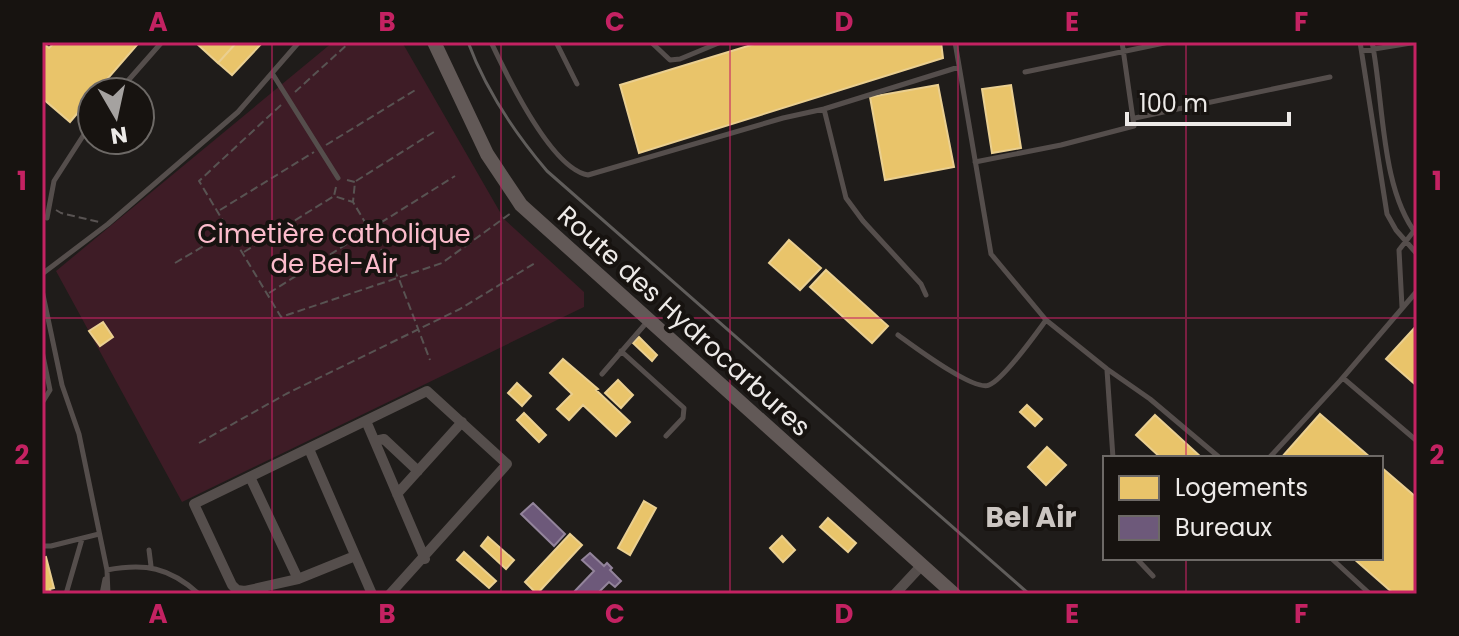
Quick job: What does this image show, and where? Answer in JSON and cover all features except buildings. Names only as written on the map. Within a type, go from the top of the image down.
[{"type":"street","name":"Route des Hydrocarbures","points":[[434,42],[487,154],[521,205],[954,594]]},
{"type":"street","points":[[355,556],[298,579],[245,591],[237,590],[225,572],[194,504],[427,391],[507,464],[425,559],[390,594]]},
{"type":"street","points":[[366,421],[425,559]]},
{"type":"street","points":[[397,494],[462,422]]},
{"type":"street","points":[[375,441],[384,439],[418,471]]},
{"type":"street","points":[[309,449],[372,594]]},
{"type":"street","points":[[250,477],[298,579]]},
{"type":"street","points":[[895,594],[922,565]]},
{"type":"lane","points":[[132,76],[162,42]]},
{"type":"lane","points":[[42,274],[108,224],[242,109],[299,42]]},
{"type":"lane","points":[[491,42],[529,116],[569,166],[583,174],[597,173],[783,118],[824,109],[959,67]]},
{"type":"lane","points":[[556,42],[577,84]]},
{"type":"lane","points":[[651,42],[670,60],[721,42]]},
{"type":"lane","points":[[955,42],[991,254],[1046,320],[1150,399],[1218,456]]},
{"type":"lane","points":[[975,162],[1132,128],[1135,118],[1122,42]]},
{"type":"lane","points":[[1025,72],[1169,42]]},
{"type":"lane","points":[[1360,42],[1384,203],[1390,223],[1417,254]]},
{"type":"lane","points":[[1362,51],[1373,46],[1417,42]]},
{"type":"lane","points":[[1373,46],[1394,188],[1404,215],[1416,231],[1404,241],[1397,259],[1402,308]]},
{"type":"lane","points":[[272,73],[338,178]]},
{"type":"lane","points":[[1135,118],[1330,77]]},
{"type":"lane","points":[[824,109],[846,198],[921,284],[926,295]]},
{"type":"lane","points":[[47,218],[48,204],[60,167],[76,144]]},
{"type":"lane","points":[[42,290],[62,385],[79,434],[107,570],[105,594]]},
{"type":"lane","points":[[1271,456],[1417,291]]},
{"type":"lane","points":[[898,335],[952,372],[979,386],[989,385],[1017,358],[1046,320]]},
{"type":"lane","points":[[602,374],[648,321]]},
{"type":"lane","points":[[42,351],[50,390],[42,403]]},
{"type":"lane","points":[[621,351],[684,408],[683,418],[666,436]]},
{"type":"lane","points":[[1107,369],[1113,456]]},
{"type":"lane","points":[[1343,378],[1417,441]]},
{"type":"lane","points":[[42,390],[50,390]]},
{"type":"lane","points":[[42,546],[99,534]]},
{"type":"lane","points":[[66,594],[82,539]]},
{"type":"lane","points":[[149,550],[151,566]]},
{"type":"lane","points":[[1138,560],[1153,576]]},
{"type":"lane","points":[[1333,560],[1370,594]]},
{"type":"lane","points":[[107,570],[151,566],[186,582],[199,594]]},
{"type":"path","points":[[350,42],[199,181],[281,317],[442,263],[521,205]]},
{"type":"path","points":[[243,252],[334,196],[338,178],[355,182],[437,130]]},
{"type":"path","points":[[268,294],[455,176]]},
{"type":"path","points":[[355,182],[353,202],[399,279],[430,360]]},
{"type":"path","points":[[334,196],[353,202]]},
{"type":"path","points":[[48,204],[61,213],[108,224]]},
{"type":"path","points":[[175,263],[230,230]]},
{"type":"path","points":[[199,443],[286,394],[460,309],[535,263]]},
{"type":"green space","name":"Cimetière catholique de Bel-Air","points":[[333,42],[402,42],[504,219],[584,292],[584,307],[182,502],[56,271]]},
{"type":"railway","points":[[468,42],[502,110],[547,171],[1029,594]]},
{"type":"district","name":"Bel Air","points":[[1031,517]]}]
